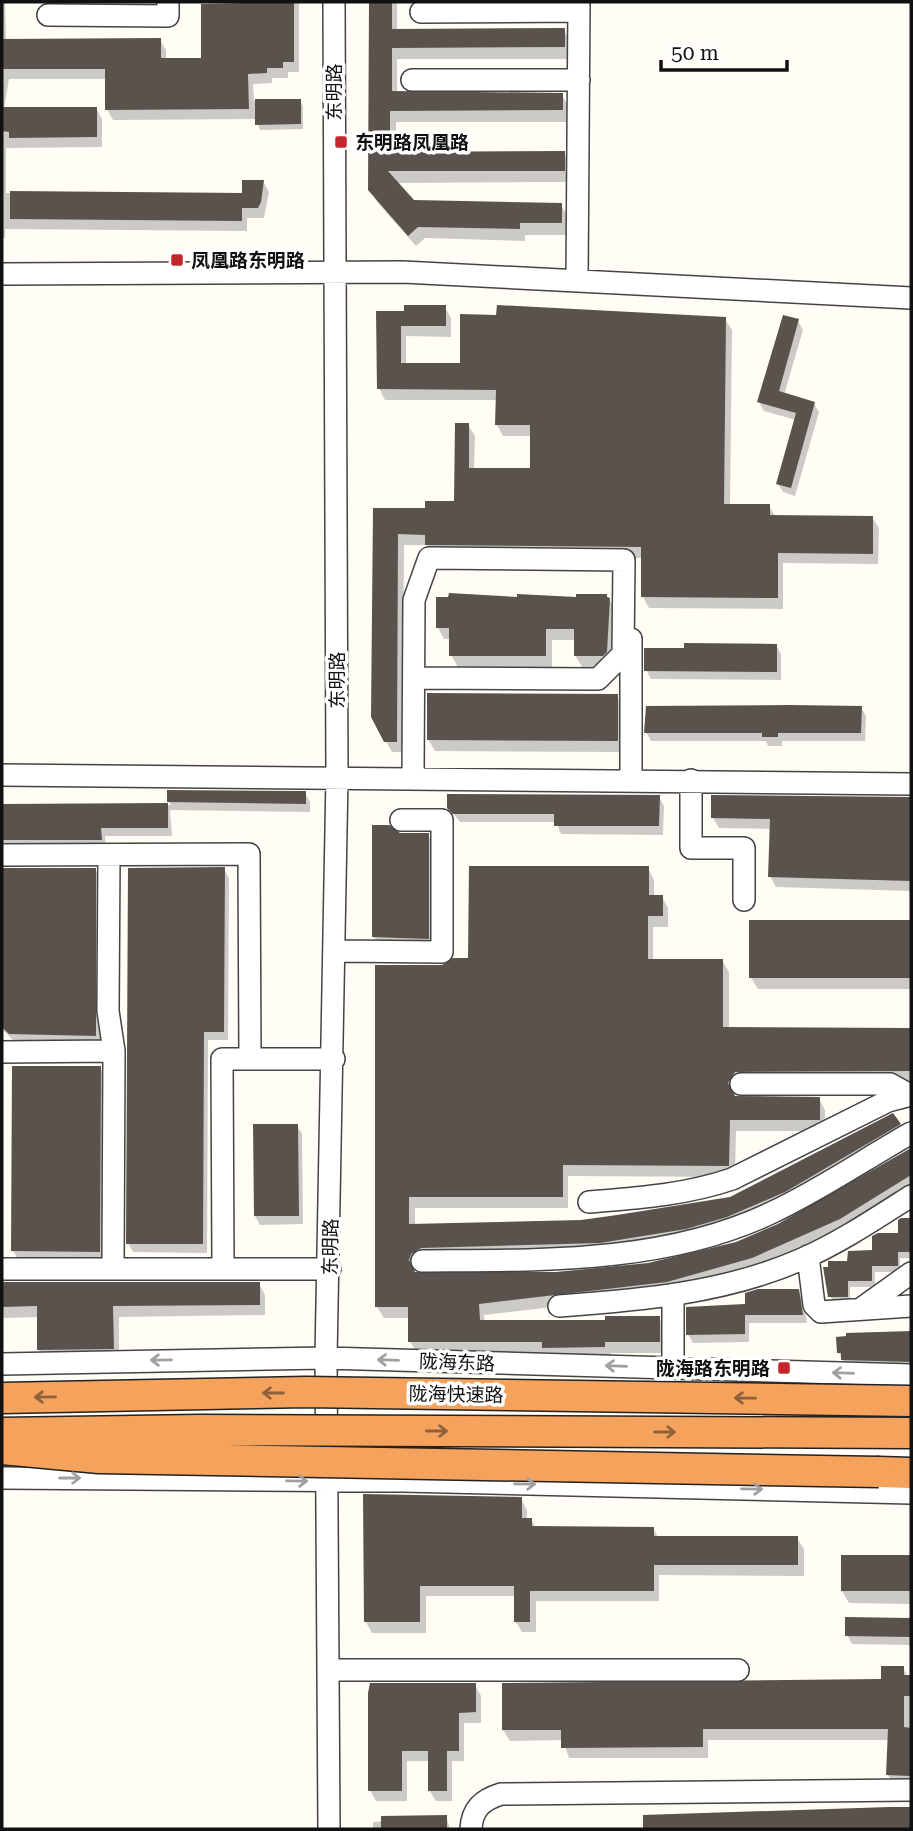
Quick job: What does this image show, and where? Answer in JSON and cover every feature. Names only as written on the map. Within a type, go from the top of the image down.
[{"type":"highway","name":"陇海快速路","points":[[2,1398],[306,1392],[911,1401]]},
{"type":"highway","name":"陇海快速路","points":[[2,1433],[200,1430],[911,1433]]},
{"type":"highway","points":[[2,1449],[99,1458],[911,1473]]},
{"type":"street","points":[[48,15],[168,16],[168,2]]},
{"type":"street","name":"东明路","points":[[329,1829],[326,1358],[334,1059],[337,777],[334,2]]},
{"type":"street","points":[[421,12],[579,7],[577,281]]},
{"type":"street","points":[[412,80],[579,79]]},
{"type":"street","points":[[2,274],[403,272],[911,298]]},
{"type":"street","points":[[413,778],[414,600],[429,558],[624,559],[623,654],[598,680],[414,678]]},
{"type":"street","points":[[631,779],[632,564]]},
{"type":"street","points":[[2,775],[631,779],[911,784]]},
{"type":"street","points":[[691,780],[691,848],[744,848],[744,900]]},
{"type":"street","points":[[335,951],[442,952],[442,820],[401,820]]},
{"type":"street","points":[[2,855],[249,854],[250,1059]]},
{"type":"street","points":[[109,855],[108,1011],[114,1051],[113,1268]]},
{"type":"street","points":[[2,1052],[114,1051]]},
{"type":"street","points":[[223,1267],[222,1059],[334,1059]]},
{"type":"street","points":[[741,1084],[890,1084],[910,1095]]},
{"type":"street","points":[[589,1202],[660,1196],[732,1179],[888,1101],[910,1095]]},
{"type":"street","points":[[422,1261],[556,1259],[652,1249],[706,1237],[772,1213],[911,1133]]},
{"type":"street","points":[[559,1306],[673,1295],[748,1277],[808,1256],[839,1241],[911,1196]]},
{"type":"street","points":[[808,1256],[814,1305],[821,1312],[911,1306]]},
{"type":"street","points":[[2,1269],[330,1269]]},
{"type":"street","points":[[860,1309],[911,1273]]},
{"type":"street","points":[[673,1295],[673,1368]]},
{"type":"street","name":"陇海东路","points":[[2,1364],[326,1358],[911,1375]]},
{"type":"street","points":[[2,1478],[911,1493]]},
{"type":"street","points":[[328,1670],[738,1670]]},
{"type":"street","points":[[471,1829],[471,1818],[480,1804],[501,1794],[911,1790]]},
{"type":"building","points":[[294,2],[294,62],[283,62],[283,68],[267,68],[267,73],[248,74],[249,109],[105,110],[105,69],[2,69],[2,39],[161,38],[161,58],[201,58],[201,4]]},
{"type":"building","points":[[369,2],[392,2],[392,29],[565,28],[565,47],[392,48],[392,91],[563,93],[563,110],[390,111],[390,152],[565,151],[565,171],[388,171],[414,200],[562,203],[562,223],[520,223],[520,229],[418,227],[408,236],[368,190]]},
{"type":"building","points":[[255,99],[301,99],[301,124],[255,125]]},
{"type":"building","points":[[2,107],[97,107],[97,137],[9,138],[9,132],[2,131]]},
{"type":"building","points":[[242,180],[264,180],[258,208],[242,208],[242,221],[10,219],[10,191],[242,193]]},
{"type":"building","points":[[404,305],[446,305],[446,326],[401,326],[401,363],[460,363],[460,314],[496,315],[497,305],[726,317],[724,504],[770,504],[770,515],[873,516],[873,554],[778,553],[778,598],[641,597],[641,547],[425,545],[425,535],[398,534],[397,742],[384,742],[371,717],[373,508],[425,508],[425,501],[454,501],[455,423],[469,423],[469,468],[530,468],[530,425],[495,425],[496,390],[377,389],[376,311],[404,311]]},
{"type":"building","points":[[783,315],[799,319],[779,391],[815,402],[791,488],[776,484],[796,413],[757,402]]},
{"type":"building","points":[[449,593],[517,597],[517,594],[576,597],[576,594],[607,594],[610,598],[607,652],[603,656],[574,656],[574,629],[546,629],[546,656],[449,656],[449,628],[436,628],[436,597],[448,597]]},
{"type":"building","points":[[684,643],[777,644],[777,672],[644,671],[644,648],[684,648]]},
{"type":"building","points":[[427,693],[618,694],[618,741],[427,740]]},
{"type":"building","points":[[646,706],[862,706],[861,733],[778,733],[778,737],[762,737],[762,733],[644,733]]},
{"type":"building","points":[[167,790],[306,791],[306,804],[167,802]]},
{"type":"building","points":[[447,794],[660,795],[659,826],[554,826],[554,814],[453,814],[447,808]]},
{"type":"building","points":[[711,795],[911,797],[911,881],[768,877],[770,819],[711,818]]},
{"type":"building","points":[[168,803],[168,828],[101,828],[102,840],[2,840],[2,804]]},
{"type":"building","points":[[372,825],[389,825],[400,833],[429,833],[429,939],[372,937]]},
{"type":"building","points":[[469,866],[649,866],[649,895],[663,895],[663,916],[648,916],[648,959],[723,959],[723,1027],[911,1028],[911,1071],[735,1072],[728,1083],[735,1096],[820,1097],[820,1120],[730,1120],[729,1166],[563,1165],[563,1197],[409,1197],[409,1224],[581,1220],[617,1215],[730,1197],[893,1113],[901,1124],[785,1192],[727,1217],[686,1229],[600,1243],[421,1248],[411,1254],[409,1260],[415,1272],[556,1272],[648,1263],[736,1242],[778,1224],[911,1148],[911,1175],[840,1219],[752,1258],[667,1282],[479,1304],[480,1320],[605,1320],[605,1316],[660,1316],[660,1342],[605,1342],[605,1347],[542,1348],[542,1342],[408,1342],[408,1307],[375,1307],[375,965],[442,965],[453,958],[468,958]]},
{"type":"building","points":[[225,867],[224,1032],[204,1032],[203,1244],[126,1244],[128,868]]},
{"type":"building","points":[[2,868],[96,868],[96,1036],[9,1034],[2,1027]]},
{"type":"building","points":[[749,920],[911,920],[911,978],[749,978]]},
{"type":"building","points":[[12,1066],[101,1066],[100,1252],[11,1251]]},
{"type":"building","points":[[253,1124],[298,1124],[299,1216],[254,1216]]},
{"type":"building","points":[[911,1218],[911,1252],[898,1252],[898,1266],[872,1266],[872,1281],[848,1281],[848,1297],[828,1297],[823,1267],[828,1267],[828,1261],[847,1261],[848,1251],[872,1250],[872,1236],[878,1233],[898,1233],[898,1220]]},
{"type":"building","points":[[2,1282],[260,1282],[260,1305],[113,1306],[114,1349],[37,1350],[37,1306],[2,1307]]},
{"type":"building","points":[[758,1289],[799,1289],[803,1315],[745,1315],[745,1334],[686,1335],[686,1307],[745,1304],[745,1293]]},
{"type":"building","points":[[911,1331],[911,1362],[841,1360],[841,1353],[837,1353],[836,1337],[846,1336],[846,1333]]},
{"type":"building","points":[[363,1494],[522,1497],[522,1518],[532,1518],[532,1526],[654,1527],[654,1536],[798,1536],[798,1565],[654,1565],[654,1591],[530,1591],[530,1622],[514,1622],[514,1586],[420,1586],[420,1622],[364,1622]]},
{"type":"building","points":[[841,1555],[911,1555],[911,1591],[841,1591]]},
{"type":"building","points":[[845,1617],[911,1618],[911,1637],[845,1636]]},
{"type":"building","points":[[881,1666],[904,1666],[904,1675],[911,1675],[911,1696],[904,1696],[904,1727],[911,1728],[911,1776],[886,1775],[888,1729],[703,1729],[703,1747],[561,1748],[561,1730],[502,1730],[502,1683],[881,1679]]},
{"type":"building","points":[[370,1683],[476,1683],[476,1712],[459,1713],[459,1751],[447,1751],[447,1791],[428,1791],[428,1751],[402,1751],[402,1791],[368,1791]]},
{"type":"building","points":[[911,1807],[911,1829],[643,1829],[643,1815]]},
{"type":"building","points":[[447,1815],[447,1829],[381,1829],[381,1816]]},
{"type":"place","name":"东明路凤凰路","points":[[341,142]]},
{"type":"place","name":"凤凰路东明路","points":[[177,260]]},
{"type":"place","name":"陇海路东明路","points":[[784,1368]]}]
